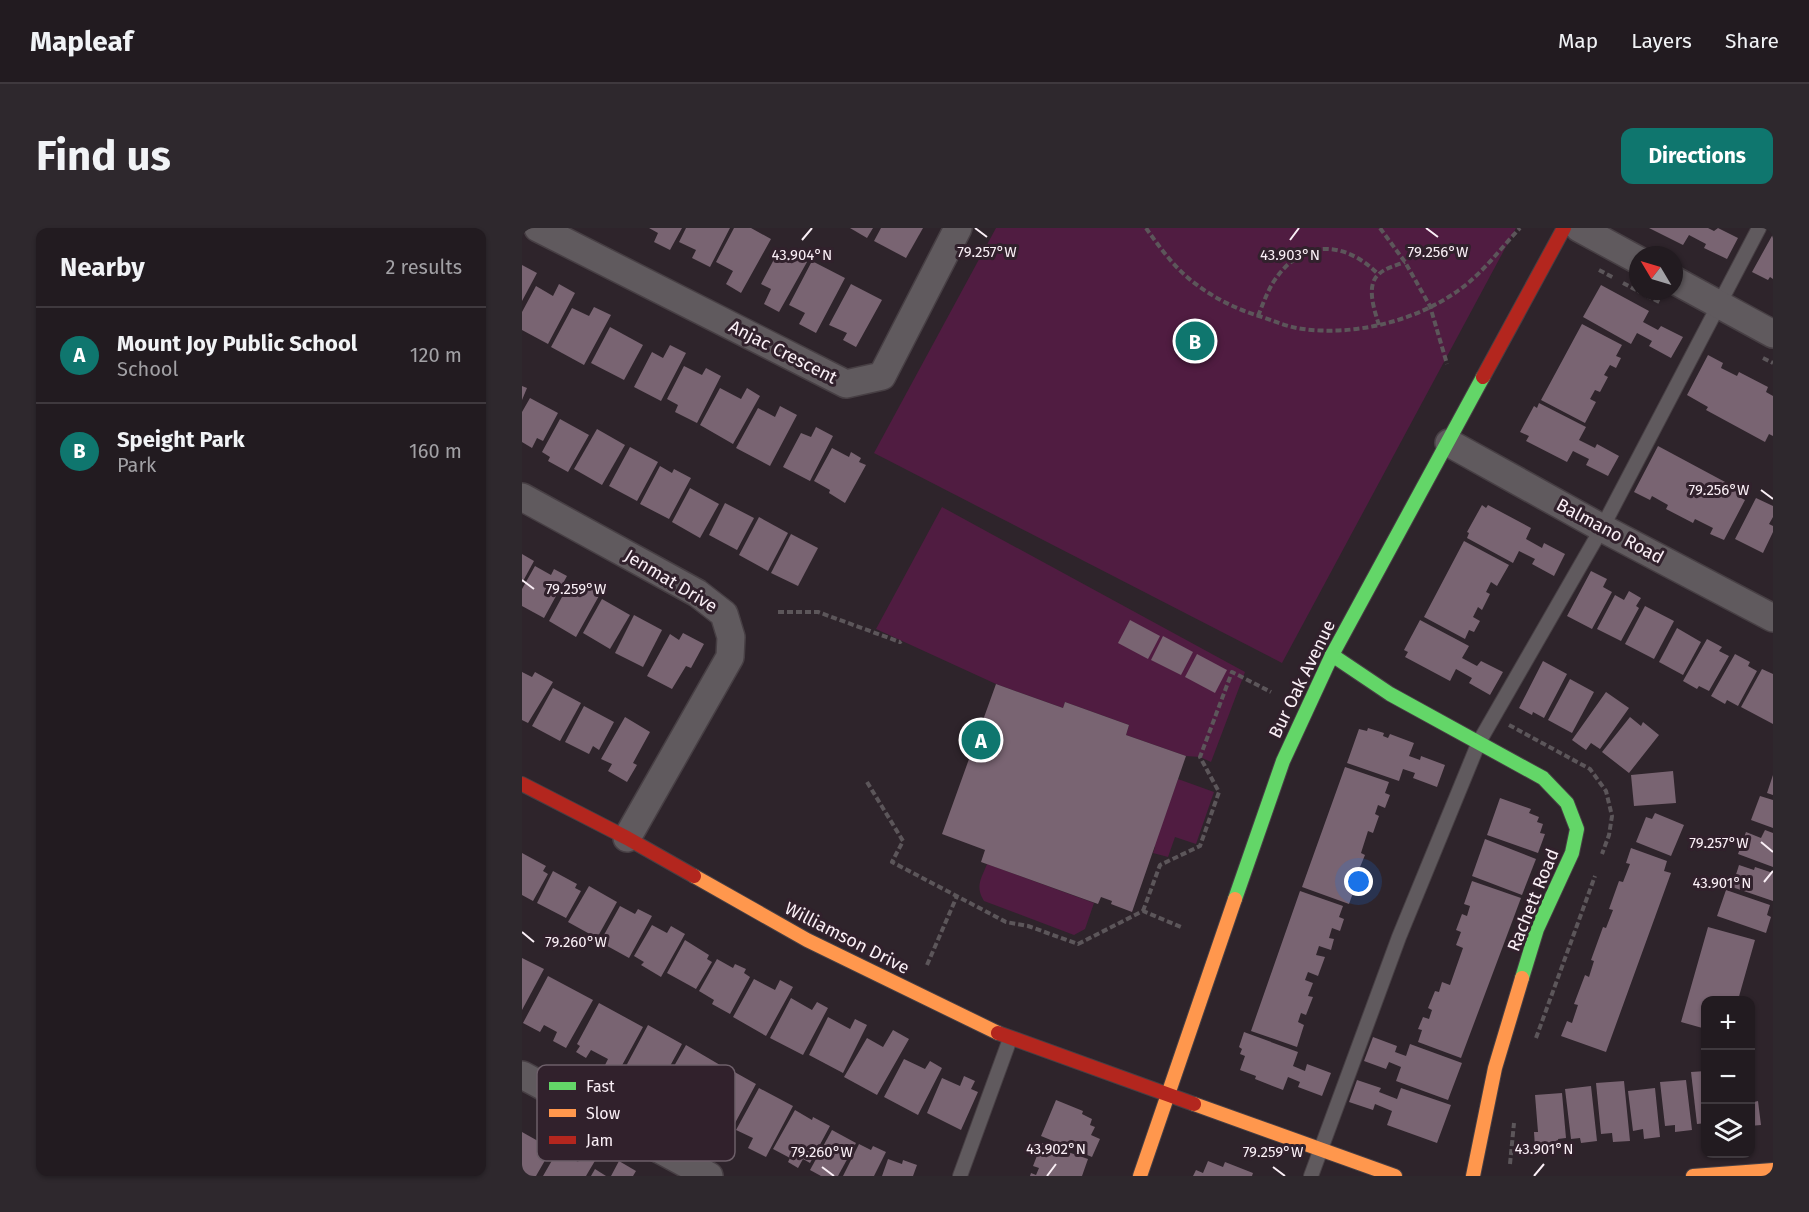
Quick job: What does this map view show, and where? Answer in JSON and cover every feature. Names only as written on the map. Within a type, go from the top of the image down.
[{"type":"street","name":"Anjac Crescent","points":[[538,228],[846,384],[882,376],[958,228]]},
{"type":"street","name":"Bur Oak Avenue","points":[[1140,1176],[1283,761],[1332,655],[1564,228]]},
{"type":"street","points":[[1579,228],[1629,256]]},
{"type":"street","points":[[1683,285],[1773,334]]},
{"type":"street","name":"Balmano Road","points":[[1449,443],[1602,528],[1773,618]]},
{"type":"street","name":"Jenmat Drive","points":[[522,497],[697,593],[724,614],[731,637],[730,657],[627,838]]},
{"type":"street","name":"Rachett Road","points":[[1332,655],[1390,694],[1543,778],[1567,804],[1576,829],[1572,853],[1538,929],[1499,1057],[1473,1176]]},
{"type":"street","name":"Williamson Drive","points":[[522,784],[627,838],[807,940],[1010,1039],[1395,1176]]},
{"type":"street","points":[[522,1075],[537,1083]]},
{"type":"street","points":[[681,1161],[709,1176]]},
{"type":"street","points":[[1694,1176],[1773,1170]]},
{"type":"lane","points":[[1311,1176],[1399,937],[1479,742],[1602,528],[1759,228]]},
{"type":"lane","points":[[960,1176],[1010,1039]]},
{"type":"path","points":[[1146,228],[1162,250],[1188,277],[1220,299],[1238,309],[1286,326],[1317,330],[1379,325],[1430,306],[1466,285],[1520,228]]},
{"type":"path","points":[[1380,228],[1405,262],[1430,306],[1447,364]]},
{"type":"path","points":[[1258,316],[1267,293],[1280,273],[1307,252],[1326,248],[1350,254],[1368,264],[1378,274]]},
{"type":"path","points":[[1379,325],[1372,295],[1373,284],[1378,274],[1405,262]]},
{"type":"path","points":[[778,612],[818,612],[900,642],[902,640]]},
{"type":"path","points":[[867,782],[903,841],[892,862],[1006,922],[1028,926],[1078,944],[1143,911],[1160,865],[1200,846],[1219,792],[1200,757],[1232,672],[1271,692]]},
{"type":"path","points":[[927,965],[957,896]]},
{"type":"path","points":[[1143,911],[1181,927]]},
{"type":"shaded area","points":[[996,228],[1516,228],[1282,663],[874,453]]},
{"type":"shaded area","points":[[942,507],[1245,672],[1211,762],[1200,757],[1186,756],[1126,735],[1129,725],[1065,702],[1063,708],[996,684],[876,629]]},
{"type":"shaded area","points":[[1178,779],[1214,792],[1196,844],[1175,837],[1168,857],[1153,853]]},
{"type":"shaded area","points":[[987,864],[1094,903],[1085,929],[1074,935],[984,901],[979,887]]},
{"type":"building","points":[[649,228],[682,228],[670,250],[654,242],[658,233]]},
{"type":"building","points":[[686,228],[730,228],[710,267],[692,258],[696,250],[679,242]]},
{"type":"building","points":[[734,228],[751,228],[771,239],[741,293],[726,284],[733,271],[716,262]]},
{"type":"building","points":[[850,228],[873,228],[867,238]]},
{"type":"building","points":[[881,228],[923,228],[906,258],[874,241]]},
{"type":"building","points":[[1649,228],[1708,228],[1714,231],[1718,228],[1738,238],[1727,259],[1704,248],[1706,244],[1689,235],[1683,245]]},
{"type":"building","points":[[1773,234],[1773,279],[1770,277],[1768,280],[1752,272]]},
{"type":"building","points":[[780,248],[807,262],[779,312],[764,304],[771,289],[761,284]]},
{"type":"building","points":[[812,261],[845,278],[816,333],[799,324],[805,313],[789,305]]},
{"type":"building","points":[[522,265],[537,273],[522,301]]},
{"type":"building","points":[[559,284],[575,293],[548,344],[522,330],[522,312],[536,286],[553,296]]},
{"type":"building","points":[[851,284],[882,300],[856,347],[843,340],[847,333],[829,325]]},
{"type":"building","points":[[1601,285],[1649,311],[1643,322],[1658,330],[1661,326],[1683,337],[1671,358],[1649,346],[1652,341],[1637,333],[1631,344],[1583,317]]},
{"type":"building","points":[[594,307],[611,315],[584,365],[551,347],[572,308],[589,316]]},
{"type":"building","points":[[1582,324],[1622,345],[1616,356],[1621,358],[1616,368],[1610,365],[1604,375],[1608,377],[1600,392],[1595,390],[1590,399],[1596,402],[1585,423],[1541,400]]},
{"type":"building","points":[[610,327],[643,345],[624,380],[591,363]]},
{"type":"building","points":[[670,345],[686,353],[661,401],[634,387],[652,352],[663,358]]},
{"type":"building","points":[[1708,355],[1723,363],[1721,368],[1737,376],[1739,372],[1768,387],[1766,392],[1773,396],[1773,436],[1769,434],[1765,442],[1706,410],[1708,407],[1687,395]]},
{"type":"building","points":[[684,366],[702,375],[706,368],[721,376],[697,423],[675,412],[678,405],[667,399]]},
{"type":"building","points":[[522,386],[527,388],[522,400]]},
{"type":"building","points":[[720,388],[741,399],[747,388],[760,396],[733,444],[700,425]]},
{"type":"building","points":[[530,398],[558,413],[543,441],[537,438],[532,448],[522,442],[522,412]]},
{"type":"building","points":[[1539,403],[1586,427],[1579,440],[1595,448],[1597,444],[1619,456],[1608,476],[1586,465],[1589,459],[1573,451],[1567,462],[1526,441],[1529,436],[1520,432],[1534,406],[1537,408]]},
{"type":"building","points":[[780,406],[797,415],[770,466],[736,448],[758,408],[775,417]]},
{"type":"building","points":[[560,419],[589,435],[568,472],[548,461],[550,457],[542,452]]},
{"type":"building","points":[[816,427],[833,436],[810,481],[783,467],[801,433],[811,437]]},
{"type":"building","points":[[597,429],[625,445],[602,485],[574,469]]},
{"type":"building","points":[[1658,446],[1740,490],[1737,496],[1745,500],[1724,540],[1710,534],[1713,528],[1695,519],[1693,523],[1666,509],[1668,505],[1652,496],[1650,500],[1634,492]]},
{"type":"building","points":[[630,447],[658,462],[637,501],[609,486]]},
{"type":"building","points":[[832,448],[849,457],[851,452],[861,458],[859,462],[866,465],[845,503],[829,493],[830,490],[814,481]]},
{"type":"building","points":[[660,466],[672,473],[674,469],[691,478],[669,519],[640,504]]},
{"type":"building","points":[[690,488],[719,504],[700,538],[672,522]]},
{"type":"building","points":[[1756,498],[1773,506],[1773,517],[1769,524],[1773,526],[1773,532],[1763,553],[1735,539]]},
{"type":"building","points":[[725,503],[754,518],[737,550],[709,535]]},
{"type":"building","points":[[1482,505],[1486,508],[1488,505],[1531,528],[1526,539],[1542,548],[1544,543],[1565,554],[1554,576],[1532,564],[1535,559],[1519,551],[1513,563],[1467,538],[1469,533],[1467,532]]},
{"type":"building","points":[[759,517],[788,533],[768,571],[739,555]]},
{"type":"building","points":[[791,534],[818,548],[798,586],[771,573]]},
{"type":"building","points":[[1464,541],[1509,565],[1497,586],[1491,582],[1486,592],[1490,594],[1482,610],[1478,607],[1473,617],[1480,621],[1474,632],[1469,630],[1465,639],[1424,617]]},
{"type":"building","points":[[522,554],[534,561],[522,583]]},
{"type":"building","points":[[535,566],[551,575],[554,569],[567,576],[544,618],[522,606],[522,589]]},
{"type":"building","points":[[1591,571],[1607,579],[1603,587],[1612,592],[1592,629],[1567,616]]},
{"type":"building","points":[[569,584],[582,591],[585,586],[600,594],[576,637],[549,621]]},
{"type":"building","points":[[1629,591],[1641,598],[1636,606],[1639,608],[1621,641],[1597,629],[1615,595],[1624,600]]},
{"type":"building","points":[[602,599],[630,615],[610,649],[583,633]]},
{"type":"building","points":[[1645,606],[1674,621],[1654,659],[1625,644]]},
{"type":"building","points":[[634,615],[662,630],[643,667],[615,653]]},
{"type":"building","points":[[1130,620],[1160,636],[1148,659],[1118,643]]},
{"type":"building","points":[[1420,620],[1469,646],[1462,658],[1477,666],[1481,661],[1503,672],[1490,695],[1469,683],[1472,678],[1456,669],[1450,681],[1405,657],[1408,652],[1404,650]]},
{"type":"building","points":[[1677,628],[1701,642],[1683,675],[1659,662]]},
{"type":"building","points":[[683,633],[704,644],[691,668],[686,666],[672,689],[647,676],[670,634],[679,640]]},
{"type":"building","points":[[1163,636],[1193,652],[1181,675],[1151,660]]},
{"type":"building","points":[[1707,639],[1722,647],[1719,651],[1729,656],[1709,691],[1699,686],[1697,689],[1683,681]]},
{"type":"building","points":[[1197,654],[1227,670],[1215,693],[1185,677]]},
{"type":"building","points":[[1735,654],[1750,662],[1748,666],[1757,671],[1738,706],[1727,700],[1725,704],[1711,696]]},
{"type":"building","points":[[1543,661],[1567,674],[1544,718],[1519,708]]},
{"type":"building","points":[[1762,669],[1773,674],[1773,724],[1741,707]]},
{"type":"building","points":[[522,672],[532,677],[535,672],[553,682],[528,723],[522,720]]},
{"type":"building","points":[[1570,679],[1594,692],[1572,733],[1548,720]]},
{"type":"building","points":[[996,684],[1063,708],[1065,702],[1129,725],[1126,735],[1186,756],[1132,912],[1111,904],[1112,901],[1101,897],[1098,904],[981,862],[985,850],[942,834]]},
{"type":"building","points":[[553,688],[581,703],[560,741],[532,726]]},
{"type":"building","points":[[1606,692],[1629,708],[1600,749],[1591,743],[1586,750],[1572,740]]},
{"type":"building","points":[[584,706],[614,722],[599,750],[593,746],[589,754],[565,742]]},
{"type":"building","points":[[625,717],[650,732],[633,763],[637,765],[627,782],[608,771],[612,764],[601,759]]},
{"type":"building","points":[[1630,717],[1641,726],[1643,722],[1659,735],[1629,773],[1602,752]]},
{"type":"building","points":[[1368,728],[1384,733],[1383,736],[1388,738],[1390,734],[1414,743],[1409,756],[1420,760],[1421,756],[1445,765],[1437,787],[1413,778],[1415,773],[1403,769],[1399,781],[1347,763],[1359,729],[1367,731]]},
{"type":"building","points":[[1345,767],[1389,782],[1385,793],[1390,795],[1385,808],[1378,805],[1375,814],[1379,816],[1373,833],[1368,831],[1361,853],[1365,855],[1358,872],[1354,870],[1350,879],[1357,882],[1349,904],[1302,887]]},
{"type":"building","points":[[1673,771],[1676,803],[1634,806],[1631,775]]},
{"type":"building","points":[[1773,775],[1773,795],[1767,793]]},
{"type":"building","points":[[1760,796],[1773,800],[1773,828],[1751,820]]},
{"type":"building","points":[[1500,798],[1531,809],[1529,813],[1539,817],[1537,822],[1543,824],[1540,833],[1545,834],[1538,853],[1487,835]]},
{"type":"building","points":[[1655,813],[1684,825],[1671,856],[1636,842],[1646,817],[1652,819]]},
{"type":"building","points":[[1765,830],[1773,833],[1773,867],[1738,854],[1746,832],[1761,838]]},
{"type":"building","points":[[1485,839],[1536,859],[1522,895],[1472,876]]},
{"type":"building","points":[[1631,848],[1667,861],[1664,871],[1671,873],[1606,1052],[1561,1036],[1567,1021],[1572,1023],[1578,1005],[1574,1004],[1585,975],[1589,977],[1594,961],[1591,960],[1603,927],[1606,928],[1613,910],[1609,909],[1619,881],[1623,882],[1630,864],[1626,863]]},
{"type":"building","points":[[522,853],[546,866],[543,871],[548,874],[533,901],[522,895]]},
{"type":"building","points":[[1739,865],[1773,873],[1773,901],[1732,887]]},
{"type":"building","points":[[553,871],[577,884],[575,888],[581,891],[566,918],[537,903]]},
{"type":"building","points":[[1472,881],[1521,898],[1461,1058],[1418,1042],[1422,1030],[1418,1029],[1423,1017],[1429,1019],[1432,1010],[1428,1008],[1435,991],[1439,992],[1442,982],[1450,985],[1463,948],[1456,945],[1461,932],[1456,930],[1462,914],[1467,916],[1470,906],[1464,904]]},
{"type":"building","points":[[589,886],[617,902],[597,938],[568,922]]},
{"type":"building","points":[[1726,890],[1770,905],[1767,915],[1771,917],[1766,933],[1717,916]]},
{"type":"building","points":[[1300,891],[1343,906],[1339,917],[1344,919],[1340,931],[1332,928],[1329,938],[1334,939],[1331,950],[1319,946],[1316,955],[1325,957],[1318,976],[1308,972],[1305,980],[1313,983],[1308,996],[1313,997],[1306,1015],[1301,1013],[1298,1022],[1304,1025],[1297,1047],[1251,1031]]},
{"type":"building","points":[[620,906],[635,914],[638,909],[652,916],[629,958],[600,942]]},
{"type":"building","points":[[652,925],[667,933],[671,926],[685,934],[661,977],[641,965],[644,962],[634,956]]},
{"type":"building","points":[[1708,927],[1755,940],[1739,996],[1701,996],[1701,1028],[1681,1022]]},
{"type":"building","points":[[685,940],[709,955],[707,959],[712,962],[696,989],[667,973]]},
{"type":"building","points":[[522,958],[544,969],[522,1010]]},
{"type":"building","points":[[717,959],[733,968],[735,964],[746,969],[744,973],[750,977],[730,1014],[712,1004],[714,1000],[699,991]]},
{"type":"building","points":[[548,976],[593,1000],[566,1048],[553,1041],[557,1032],[544,1025],[540,1032],[523,1023]]},
{"type":"building","points":[[754,979],[775,990],[780,980],[793,987],[766,1036],[733,1017]]},
{"type":"building","points":[[791,998],[812,1010],[817,1002],[828,1008],[803,1055],[770,1038]]},
{"type":"building","points":[[599,1003],[643,1027],[622,1065],[605,1065],[608,1059],[591,1050],[586,1058],[576,1052],[580,1046],[577,1044]]},
{"type":"building","points":[[828,1017],[850,1029],[855,1019],[867,1025],[843,1073],[809,1055]]},
{"type":"building","points":[[648,1025],[682,1044],[671,1065],[627,1065]]},
{"type":"building","points":[[893,1030],[909,1039],[877,1095],[844,1077],[867,1038],[883,1047]]},
{"type":"building","points":[[1244,1032],[1298,1052],[1293,1066],[1305,1071],[1307,1064],[1331,1073],[1322,1096],[1298,1087],[1300,1082],[1288,1077],[1283,1090],[1255,1079],[1256,1076],[1240,1070],[1245,1056],[1240,1054],[1242,1049],[1239,1047]]},
{"type":"building","points":[[1373,1037],[1397,1046],[1395,1052],[1406,1056],[1410,1044],[1462,1063],[1448,1100],[1396,1081],[1401,1067],[1389,1062],[1386,1069],[1364,1061]]},
{"type":"building","points":[[686,1045],[720,1065],[675,1065]]},
{"type":"building","points":[[904,1059],[925,1069],[930,1061],[942,1068],[918,1115],[884,1097]]},
{"type":"building","points":[[1701,1071],[1701,1124],[1697,1124],[1691,1072]]},
{"type":"building","points":[[735,1072],[756,1084],[735,1123]]},
{"type":"building","points":[[964,1076],[975,1081],[971,1089],[978,1092],[961,1130],[927,1113],[942,1078],[960,1086]]},
{"type":"building","points":[[1357,1080],[1381,1088],[1379,1092],[1397,1099],[1401,1088],[1451,1105],[1437,1143],[1387,1125],[1392,1111],[1375,1104],[1373,1110],[1349,1102]]},
{"type":"building","points":[[1686,1080],[1692,1130],[1675,1132],[1675,1125],[1665,1126],[1660,1082]]},
{"type":"building","points":[[1624,1081],[1630,1141],[1613,1142],[1612,1133],[1601,1134],[1596,1083]]},
{"type":"building","points":[[1591,1086],[1597,1141],[1581,1143],[1580,1138],[1571,1139],[1565,1089]]},
{"type":"building","points":[[759,1088],[793,1106],[766,1157],[748,1148],[753,1138],[736,1130]]},
{"type":"building","points":[[1655,1088],[1660,1137],[1644,1139],[1643,1129],[1633,1131],[1628,1091]]},
{"type":"building","points":[[1562,1093],[1566,1138],[1558,1139],[1559,1146],[1535,1148],[1534,1132],[1538,1132],[1535,1095]]},
{"type":"building","points":[[1056,1100],[1083,1111],[1082,1114],[1092,1119],[1090,1125],[1095,1127],[1091,1135],[1100,1139],[1092,1157],[1041,1136]]},
{"type":"building","points":[[1758,1101],[1761,1125],[1755,1126],[1755,1102]]},
{"type":"building","points":[[795,1110],[812,1120],[813,1117],[830,1126],[810,1163],[803,1159],[798,1168],[788,1162],[790,1158],[773,1149]]},
{"type":"building","points":[[832,1130],[856,1143],[838,1176],[821,1176],[810,1170]]},
{"type":"building","points":[[522,1132],[537,1140],[537,1161],[545,1161],[536,1176],[522,1176]]},
{"type":"building","points":[[1042,1143],[1088,1159],[1082,1176],[1030,1176],[1031,1173],[1036,1175],[1039,1168],[1033,1166]]},
{"type":"building","points":[[859,1144],[871,1150],[873,1146],[886,1152],[874,1176],[843,1176]]},
{"type":"building","points":[[888,1159],[902,1164],[903,1160],[917,1165],[913,1176],[882,1176]]},
{"type":"building","points":[[552,1161],[595,1161],[586,1176],[543,1176]]},
{"type":"building","points":[[619,1161],[636,1171],[633,1176],[611,1176]]},
{"type":"building","points":[[1208,1161],[1223,1167],[1225,1162],[1253,1173],[1252,1176],[1193,1176],[1196,1170],[1203,1173]]},
{"type":"building","points":[[595,1169],[606,1176],[591,1176]]},
{"type":"traffic: fast","points":[[1235,899],[1283,761],[1332,655],[1483,377]]},
{"type":"traffic: fast","points":[[1332,655],[1390,694],[1543,778],[1567,803],[1577,829],[1572,853],[1537,929],[1522,978]]},
{"type":"traffic: slow","points":[[694,876],[807,940],[998,1033]]},
{"type":"traffic: slow","points":[[1140,1176],[1235,899]]},
{"type":"traffic: slow","points":[[1473,1176],[1495,1068],[1522,978]]},
{"type":"traffic: slow","points":[[1194,1104],[1395,1176]]},
{"type":"traffic: slow","points":[[1693,1176],[1773,1170]]},
{"type":"traffic: jam","points":[[1483,377],[1564,228]]},
{"type":"traffic: jam","points":[[522,784],[627,838],[694,876]]},
{"type":"traffic: jam","points":[[998,1033],[1194,1104]]},
{"type":"place","name":"Speight Park","points":[[1195,341]]},
{"type":"place","name":"Mount Joy Public School","points":[[981,740]]}]
